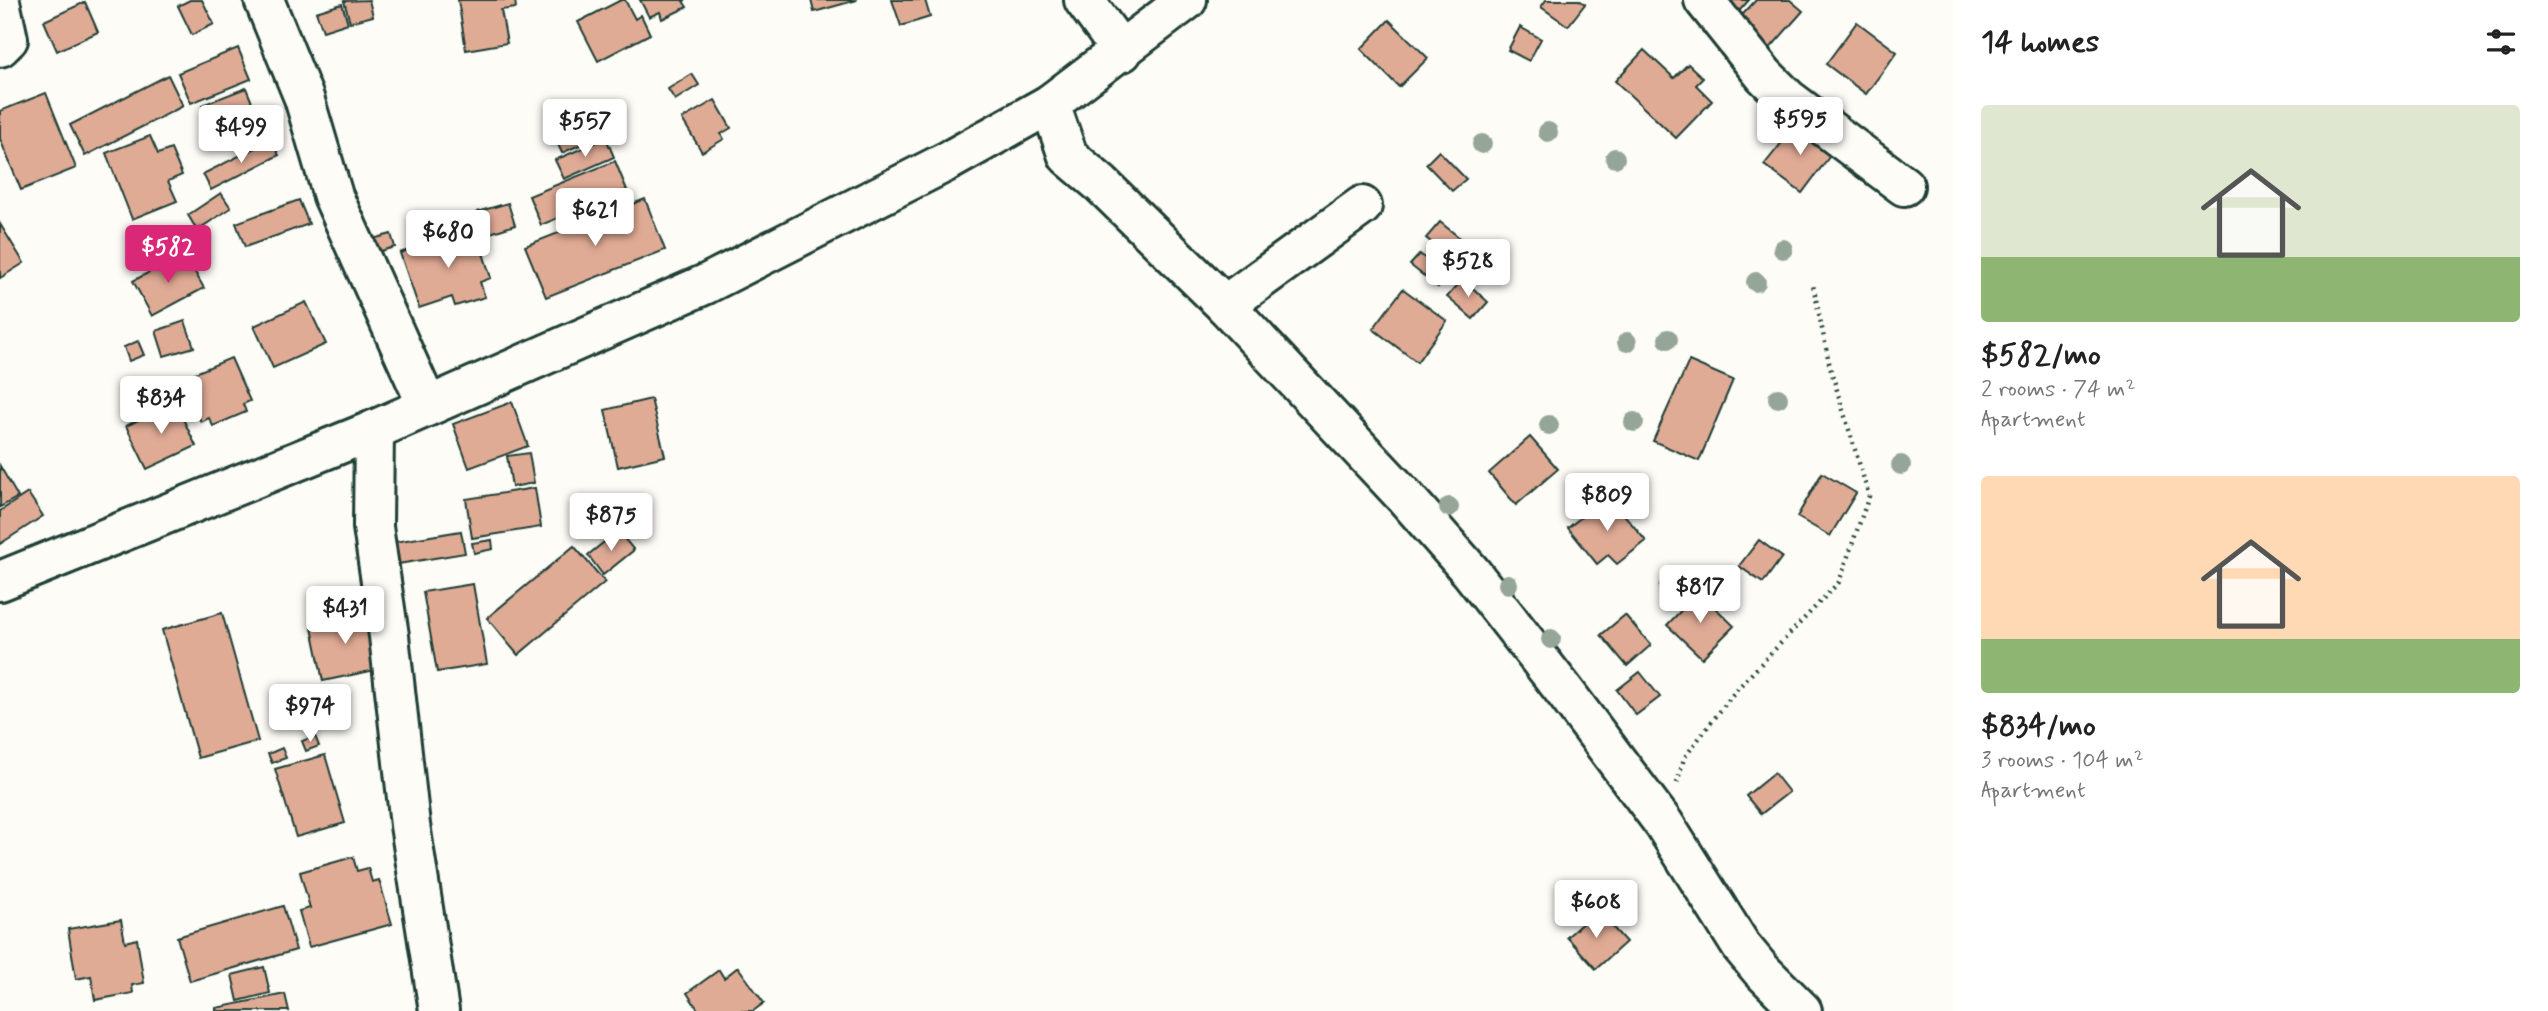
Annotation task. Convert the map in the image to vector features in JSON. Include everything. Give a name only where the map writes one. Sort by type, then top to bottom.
[{"type":"street","points":[[264,0],[303,98],[333,196],[427,405]]},
{"type":"street","points":[[1084,0],[1122,52]]},
{"type":"street","points":[[0,581],[374,430],[706,284],[962,153],[1050,104],[1122,52],[1187,0]]},
{"type":"street","points":[[1704,0],[1764,75],[1788,99],[1904,187]]},
{"type":"street","points":[[0,2],[8,39],[0,47]]},
{"type":"street","points":[[1050,104],[1068,156],[1101,184],[1225,305],[1406,498],[1471,572],[1566,692],[1664,824],[1741,946],[1761,971],[1802,1011]]},
{"type":"street","points":[[1225,305],[1362,206]]},
{"type":"street","points":[[374,430],[373,527],[389,636],[410,825],[439,1011]]},
{"type":"path","points":[[1664,824],[1684,758],[1737,689],[1839,582],[1869,496],[1830,367],[1813,285]]},
{"type":"building","points":[[190,0],[202,0],[214,24],[192,35],[178,6]]},
{"type":"building","points":[[369,0],[373,16],[350,22],[344,1]]},
{"type":"building","points":[[458,0],[515,0],[516,8],[501,10],[507,43],[466,50]]},
{"type":"building","points":[[625,0],[635,19],[641,15],[650,34],[598,61],[578,22]]},
{"type":"building","points":[[640,0],[686,0],[683,1],[687,7],[662,19],[660,12],[649,17]]},
{"type":"building","points":[[811,0],[857,0],[814,12]]},
{"type":"building","points":[[892,0],[925,0],[930,17],[901,26]]},
{"type":"building","points":[[1546,0],[1579,0],[1585,4],[1568,26],[1541,7]]},
{"type":"building","points":[[1713,0],[1749,0],[1733,18]]},
{"type":"building","points":[[1756,0],[1790,0],[1803,11],[1765,54],[1733,25]]},
{"type":"building","points":[[85,2],[98,32],[57,51],[44,21]]},
{"type":"building","points":[[342,4],[348,23],[323,31],[316,12]]},
{"type":"building","points":[[1389,20],[1428,58],[1399,87],[1361,49]]},
{"type":"building","points":[[1857,22],[1897,52],[1866,94],[1826,64]]},
{"type":"building","points":[[1520,27],[1541,39],[1529,61],[1508,50]]},
{"type":"building","points":[[238,48],[251,79],[191,103],[178,73]]},
{"type":"building","points":[[1644,50],[1674,78],[1688,64],[1703,78],[1696,85],[1712,101],[1676,138],[1615,81]]},
{"type":"building","points":[[692,74],[699,85],[675,100],[668,89]]},
{"type":"building","points":[[168,75],[183,106],[85,156],[70,125]]},
{"type":"building","points":[[246,88],[253,105],[209,121],[202,105]]},
{"type":"building","points":[[46,93],[76,168],[21,190],[0,139],[0,111]]},
{"type":"building","points":[[715,100],[731,128],[721,134],[724,139],[702,152],[682,119]]},
{"type":"building","points":[[594,111],[604,134],[562,153],[551,130]]},
{"type":"building","points":[[1799,121],[1835,149],[1802,193],[1764,165]]},
{"type":"building","points":[[150,136],[158,154],[171,149],[182,175],[168,181],[177,201],[132,219],[106,153]]},
{"type":"building","points":[[606,138],[614,157],[564,179],[555,160]]},
{"type":"building","points":[[271,140],[279,155],[211,190],[203,174]]},
{"type":"building","points":[[1439,151],[1466,179],[1452,191],[1426,164]]},
{"type":"building","points":[[615,161],[627,190],[541,225],[529,196]]},
{"type":"building","points":[[221,193],[231,208],[197,230],[188,215]]},
{"type":"building","points":[[645,199],[665,250],[546,297],[525,246]]},
{"type":"building","points":[[299,200],[309,224],[245,247],[236,223]]},
{"type":"building","points":[[508,203],[515,225],[484,235],[477,212]]},
{"type":"building","points":[[1440,222],[1481,255],[1468,271],[1426,238]]},
{"type":"building","points":[[0,224],[24,263],[0,278]]},
{"type":"building","points":[[475,228],[491,278],[480,282],[485,297],[455,306],[452,297],[419,308],[400,253]]},
{"type":"building","points":[[391,234],[395,247],[366,255],[362,242]]},
{"type":"building","points":[[184,253],[204,288],[152,316],[133,281]]},
{"type":"building","points":[[1420,254],[1446,276],[1438,287],[1410,265]]},
{"type":"building","points":[[1463,279],[1488,302],[1473,319],[1447,297]]},
{"type":"building","points":[[1403,289],[1447,321],[1417,362],[1373,329]]},
{"type":"building","points":[[306,302],[326,344],[273,368],[254,326]]},
{"type":"building","points":[[185,321],[194,347],[164,356],[156,331]]},
{"type":"building","points":[[138,341],[144,355],[129,361],[124,347]]},
{"type":"building","points":[[231,358],[250,401],[243,404],[246,412],[213,426],[209,418],[201,422],[181,379]]},
{"type":"building","points":[[1689,361],[1733,380],[1699,461],[1653,441]]},
{"type":"building","points":[[651,399],[665,456],[618,467],[605,410]]},
{"type":"building","points":[[175,402],[196,446],[147,469],[126,426]]},
{"type":"building","points":[[512,402],[528,446],[469,468],[453,424]]},
{"type":"building","points":[[1530,437],[1558,469],[1516,505],[1489,473]]},
{"type":"building","points":[[529,453],[534,483],[512,487],[507,456]]},
{"type":"building","points":[[0,466],[18,497],[0,507]]},
{"type":"building","points":[[1822,473],[1856,493],[1830,536],[1797,517]]},
{"type":"building","points":[[535,488],[541,527],[472,538],[466,499]]},
{"type":"building","points":[[28,493],[43,516],[0,544],[0,511]]},
{"type":"building","points":[[1608,495],[1646,541],[1617,564],[1608,555],[1597,564],[1568,528]]},
{"type":"building","points":[[461,531],[465,553],[386,566],[382,544]]},
{"type":"building","points":[[618,531],[634,550],[603,575],[588,555]]},
{"type":"building","points":[[492,540],[493,549],[474,553],[472,543]]},
{"type":"building","points":[[1759,540],[1782,557],[1763,583],[1739,566]]},
{"type":"building","points":[[574,546],[605,582],[518,655],[487,618]]},
{"type":"building","points":[[473,584],[487,664],[437,672],[423,592]]},
{"type":"building","points":[[1699,592],[1734,626],[1702,658],[1667,625]]},
{"type":"building","points":[[368,612],[380,669],[323,681],[311,623]]},
{"type":"building","points":[[222,613],[258,741],[198,758],[162,630]]},
{"type":"building","points":[[1625,615],[1651,645],[1627,666],[1601,635]]},
{"type":"building","points":[[1640,672],[1660,697],[1636,715],[1617,690]]},
{"type":"building","points":[[315,736],[319,746],[306,751],[302,741]]},
{"type":"building","points":[[282,748],[286,758],[272,763],[268,754]]},
{"type":"building","points":[[325,755],[345,823],[296,837],[275,769]]},
{"type":"building","points":[[1774,773],[1789,792],[1761,814],[1746,796]]},
{"type":"building","points":[[353,857],[357,871],[368,868],[372,882],[379,880],[392,924],[309,947],[299,911],[310,908],[300,872]]},
{"type":"building","points":[[283,906],[296,950],[190,981],[177,937]]},
{"type":"building","points":[[1597,910],[1626,942],[1596,969],[1567,937]]},
{"type":"building","points":[[121,920],[125,942],[137,939],[144,983],[132,985],[133,993],[95,1000],[91,976],[76,979],[68,929]]},
{"type":"building","points":[[264,967],[270,993],[238,1001],[232,975]]},
{"type":"building","points":[[738,967],[764,1003],[753,1011],[699,1011],[687,993],[719,970],[724,978]]},
{"type":"building","points":[[285,994],[289,1011],[216,1011],[216,1008]]}]
